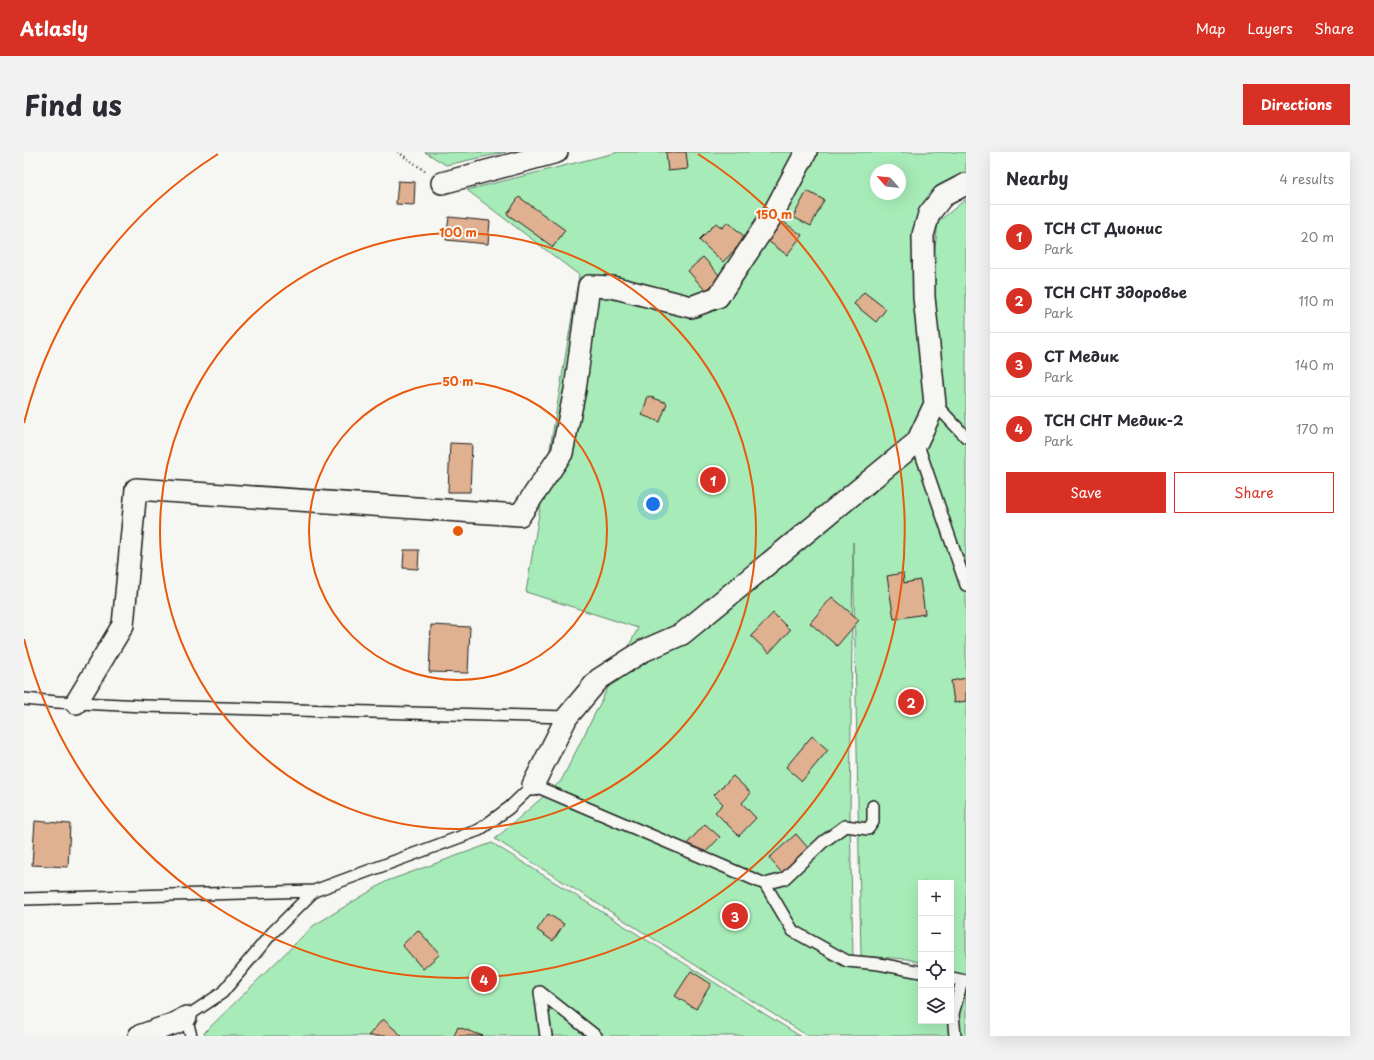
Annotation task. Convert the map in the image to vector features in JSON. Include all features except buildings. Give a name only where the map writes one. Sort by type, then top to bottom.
[{"type":"street","points":[[442,183],[557,152]]},
{"type":"street","points":[[76,703],[123,625],[136,489],[520,515],[562,453],[575,390],[590,286],[612,287],[691,307],[718,297],[773,214],[806,152]]},
{"type":"street","points":[[533,785],[568,717],[599,679],[643,651],[682,634],[917,442],[935,404],[924,297],[923,235],[929,214],[943,196],[966,184]]},
{"type":"street","points":[[139,1036],[176,1023],[189,1026]]},
{"type":"lane","points":[[935,404],[966,437]]},
{"type":"lane","points":[[917,442],[966,585]]},
{"type":"lane","points":[[24,698],[76,703],[144,706],[568,717]]},
{"type":"lane","points":[[24,899],[314,891],[479,830],[508,808],[533,785],[765,884],[792,931],[847,962],[879,964],[918,971]]},
{"type":"lane","points":[[765,884],[784,879],[824,842],[846,826],[868,829],[873,822],[873,806]]},
{"type":"lane","points":[[189,1026],[222,993],[272,932],[314,891]]},
{"type":"lane","points":[[954,979],[964,981],[953,1014],[955,1036]]},
{"type":"lane","points":[[546,1036],[540,992],[596,1036]]},
{"type":"path","points":[[398,152],[442,183]]},
{"type":"green space","points":[[425,152],[506,152],[446,165]]},
{"type":"green space","points":[[619,152],[966,152],[966,177],[915,222],[925,405],[909,439],[871,496],[933,433],[932,274],[938,222],[966,199],[966,975],[954,972],[954,880],[918,880],[918,962],[908,959],[861,956],[853,542],[850,816],[853,957],[918,972],[918,1024],[954,1024],[954,981],[966,984],[966,1036],[808,1036],[495,839],[561,781],[638,628],[526,592],[579,275],[467,190]]},
{"type":"green space","points":[[492,843],[800,1036],[205,1036],[204,1033],[313,926],[387,881]]},
{"type":"place","name":"ТСН СТ Дионис","points":[[713,480]]},
{"type":"place","name":"ТСН СНТ Здоровье","points":[[911,702]]},
{"type":"place","name":"СТ Медик","points":[[735,916]]},
{"type":"place","name":"ТСН СНТ Медик-2","points":[[484,979]]}]
